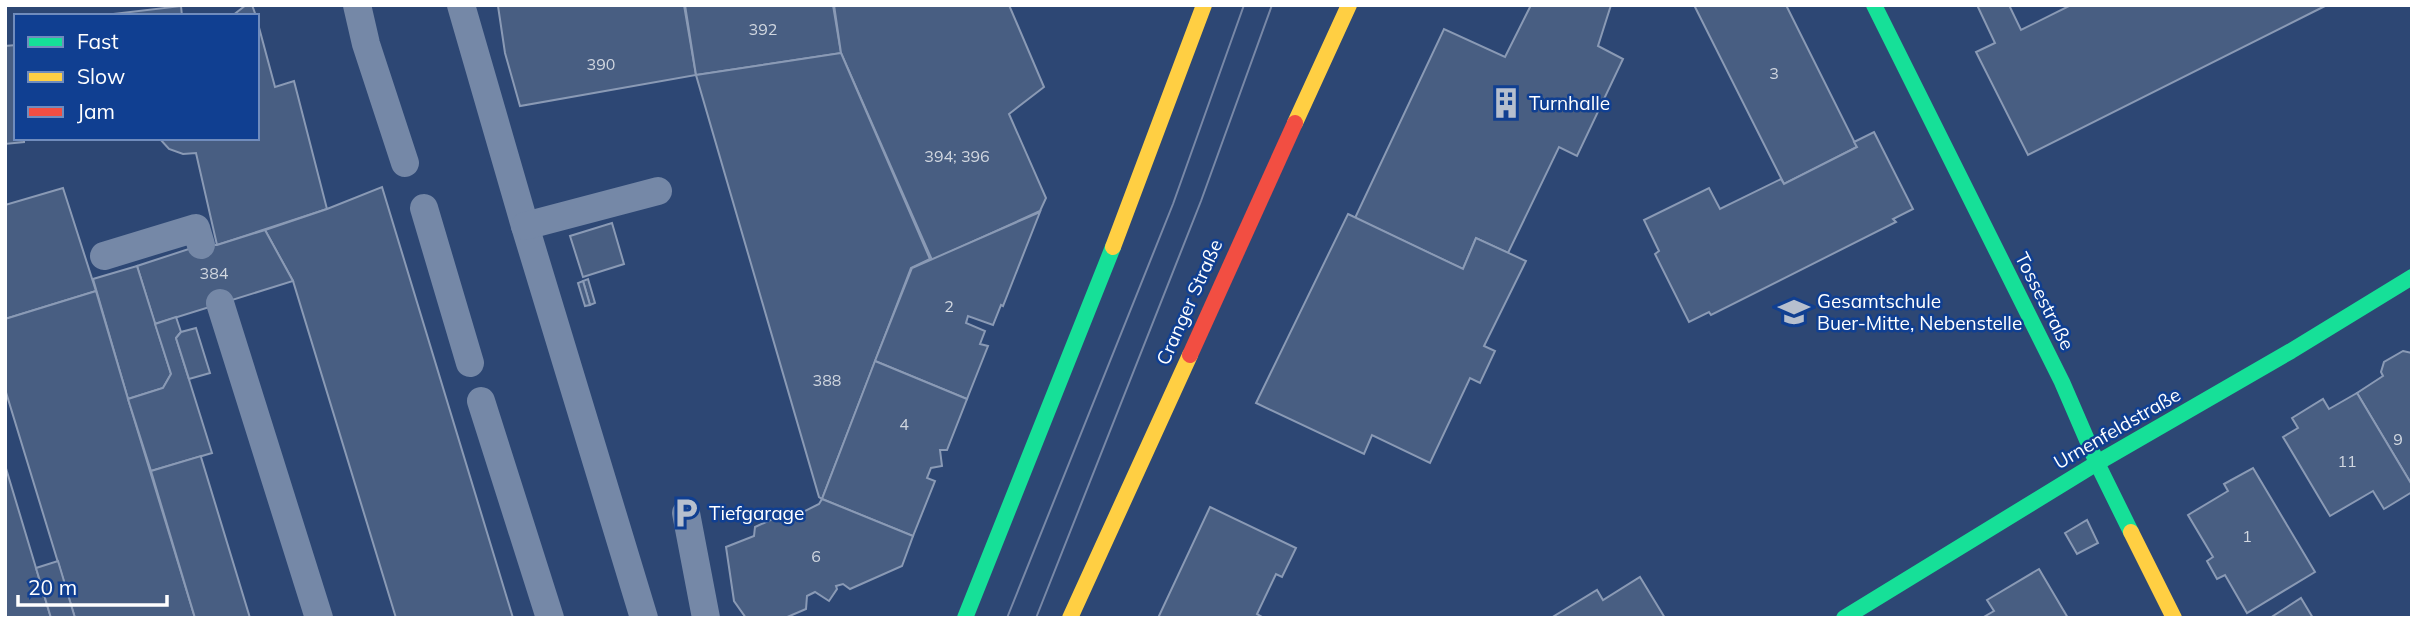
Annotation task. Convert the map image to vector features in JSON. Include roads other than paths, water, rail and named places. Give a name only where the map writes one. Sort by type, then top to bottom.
[{"type":"street","points":[[965,618],[1106,266],[1204,5]]},
{"type":"street","name":"Cranger Straße","points":[[1070,618],[1349,5]]},
{"type":"street","name":"Tossestraße","points":[[1874,5],[2062,382],[2097,463],[2174,618]]},
{"type":"street","name":"Urnenfeldstraße","points":[[1844,618],[2097,463],[2291,351],[2412,277]]},
{"type":"lane","points":[[357,5],[366,44],[405,163]]},
{"type":"lane","points":[[461,5],[644,618]]},
{"type":"lane","points":[[525,226],[658,191]]},
{"type":"lane","points":[[424,208],[470,363]]},
{"type":"lane","points":[[104,256],[196,228],[201,244]]},
{"type":"lane","points":[[220,303],[319,618]]},
{"type":"lane","points":[[481,401],[550,618]]},
{"type":"lane","points":[[686,513],[706,618]]},
{"type":"tram line","points":[[1007,618],[1173,204],[1244,5]]},
{"type":"tram line","points":[[1036,618],[1201,201],[1272,5]]},
{"type":"place","name":"Turnhalle","points":[[1506,103]]},
{"type":"place","name":"Gesamtschule Buer-Mitte, Nebenstelle","points":[[1794,312]]},
{"type":"place","name":"Tiefgarage","points":[[686,513]]}]
